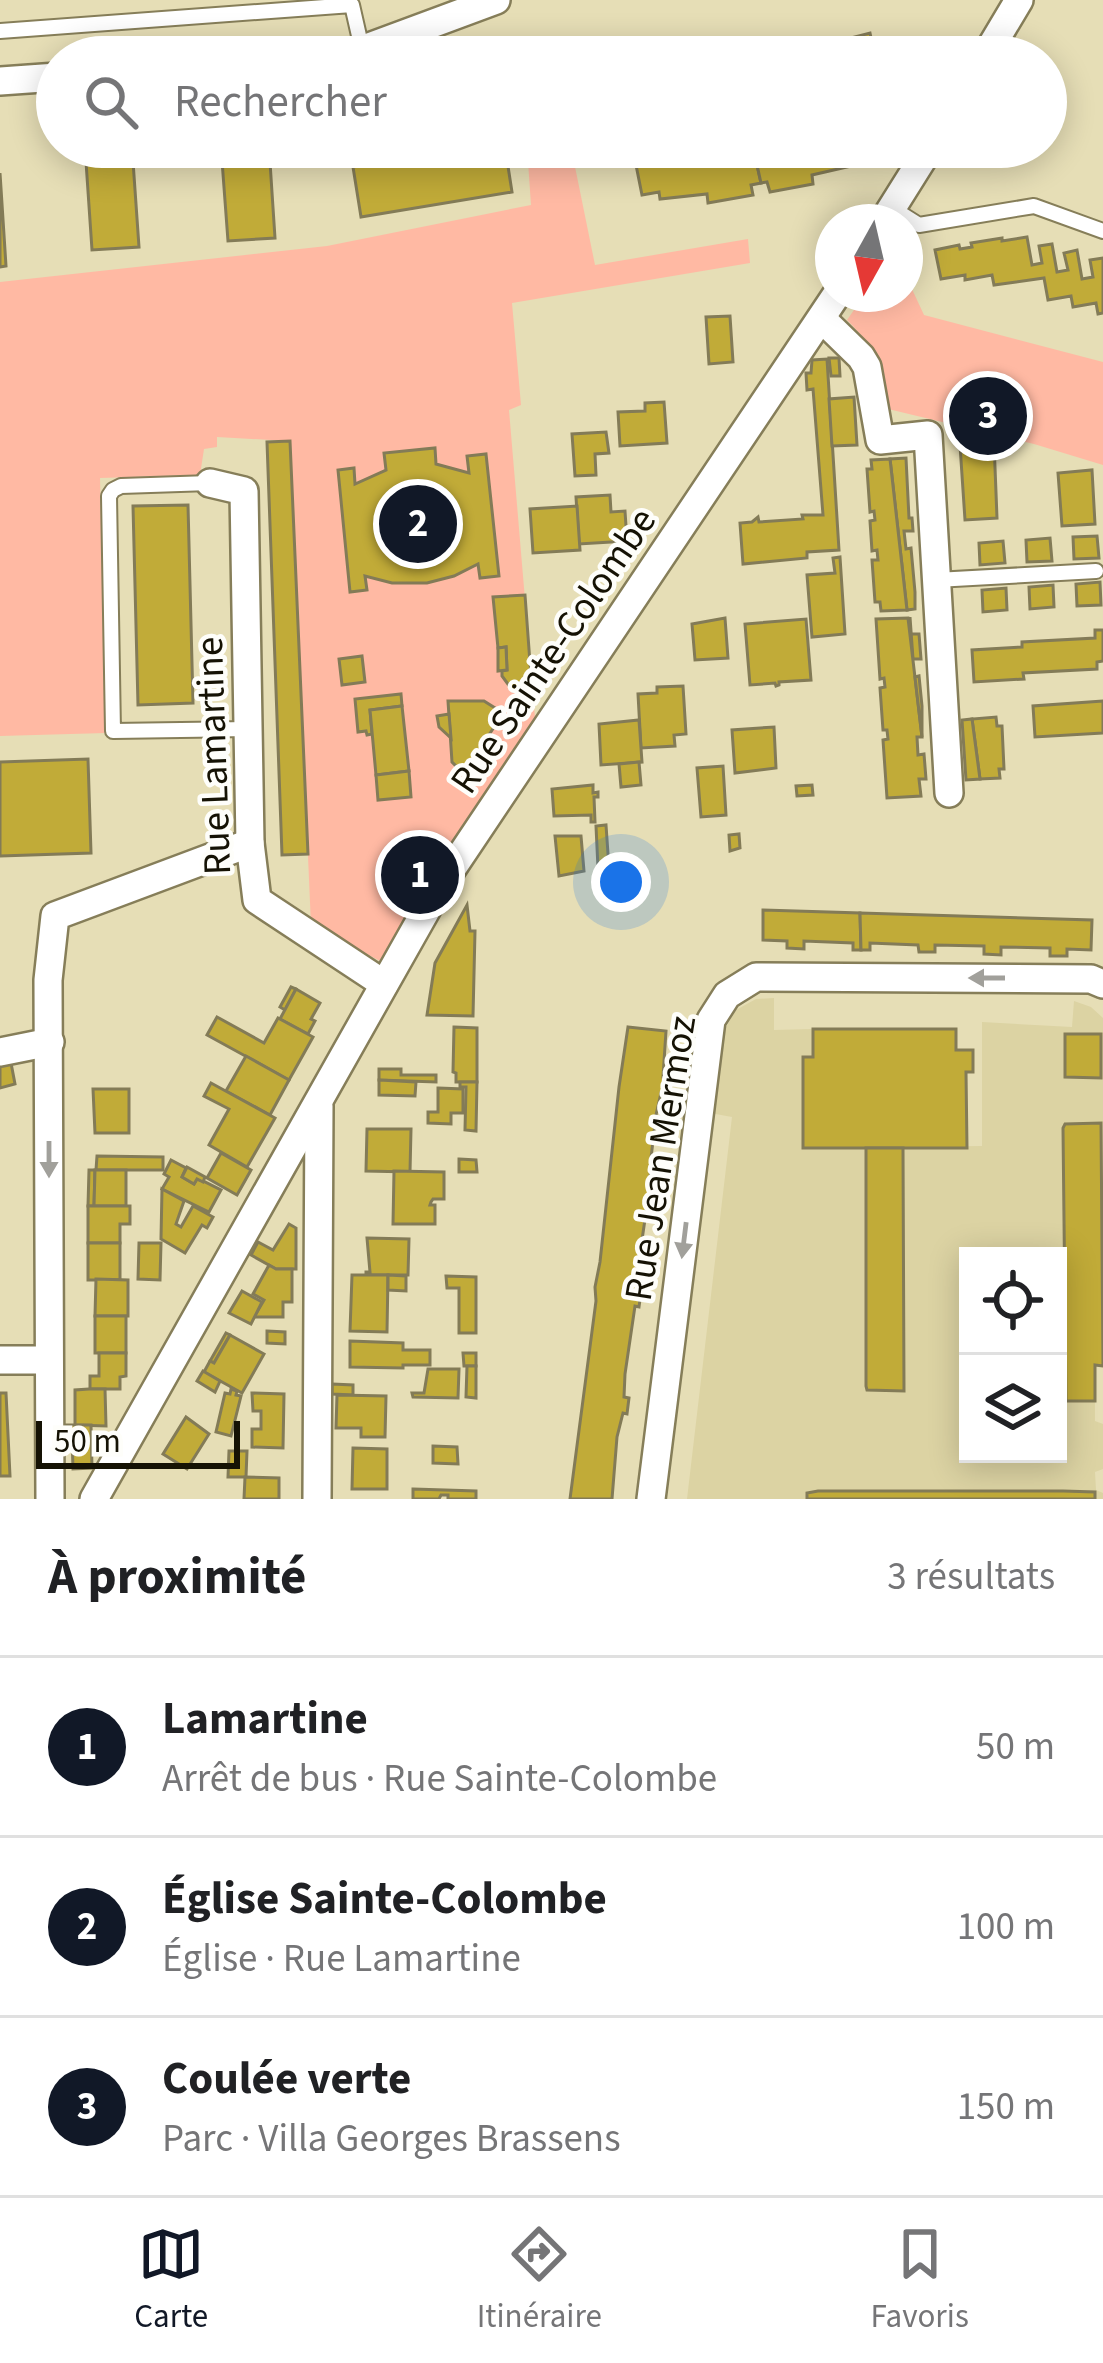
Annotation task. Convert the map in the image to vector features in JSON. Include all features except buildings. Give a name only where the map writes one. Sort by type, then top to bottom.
[{"type":"street","points":[[398,36],[496,0]]},
{"type":"street","points":[[998,36],[1019,0]]},
{"type":"street","points":[[0,81],[36,78]]},
{"type":"street","points":[[895,204],[916,168]]},
{"type":"street","name":"Rue Sainte-Colombe","points":[[95,1498],[437,891],[826,312]]},
{"type":"street","points":[[822,319],[867,367],[880,440],[928,435],[950,793]]},
{"type":"street","name":"Rue Lamartine","points":[[211,483],[244,491],[250,843],[257,900],[385,985]]},
{"type":"street","points":[[50,1499],[48,980],[55,916],[250,843]]},
{"type":"street","name":"Rue Jean Mermoz","points":[[651,1499],[711,1020],[728,995],[756,977],[1090,979],[1103,984]]},
{"type":"street","points":[[0,1052],[50,1042]]},
{"type":"street","points":[[317,1499],[319,1102]]},
{"type":"street","points":[[0,1360],[48,1360]]},
{"type":"lane","points":[[0,31],[352,5],[359,36]]},
{"type":"lane","points":[[923,224],[1034,206],[1103,231]]},
{"type":"lane","points":[[211,483],[121,486],[109,496],[113,731],[249,729]]},
{"type":"lane","points":[[936,580],[1096,571]]},
{"type":"shaded area","points":[[528,168],[575,168],[595,265],[748,239],[750,263],[512,303],[521,405],[509,410],[535,718],[384,963],[311,925],[290,441],[217,437],[217,447],[204,449],[200,475],[100,478],[106,733],[0,736],[0,282],[327,246],[531,205]]},
{"type":"shaded area","points":[[853,312],[923,312],[1103,362],[1103,465],[884,408],[876,359],[847,320]]},
{"type":"shaded area","points":[[774,998],[774,1030],[813,1029],[813,1057],[803,1058],[803,1148],[982,1146],[982,1022],[1072,1027],[1074,1001],[1103,1018],[1103,1366],[1095,1366],[1095,1421],[1103,1424],[1103,1469],[1095,1472],[1096,1490],[1103,1493],[1103,1499],[687,1499],[732,1117],[710,1113],[722,1034],[736,1010],[756,999]]},
{"type":"place","name":"Coulée verte","points":[[988,416]]},
{"type":"place","name":"Église Sainte-Colombe","points":[[418,524]]},
{"type":"place","name":"Lamartine","points":[[420,875]]}]
